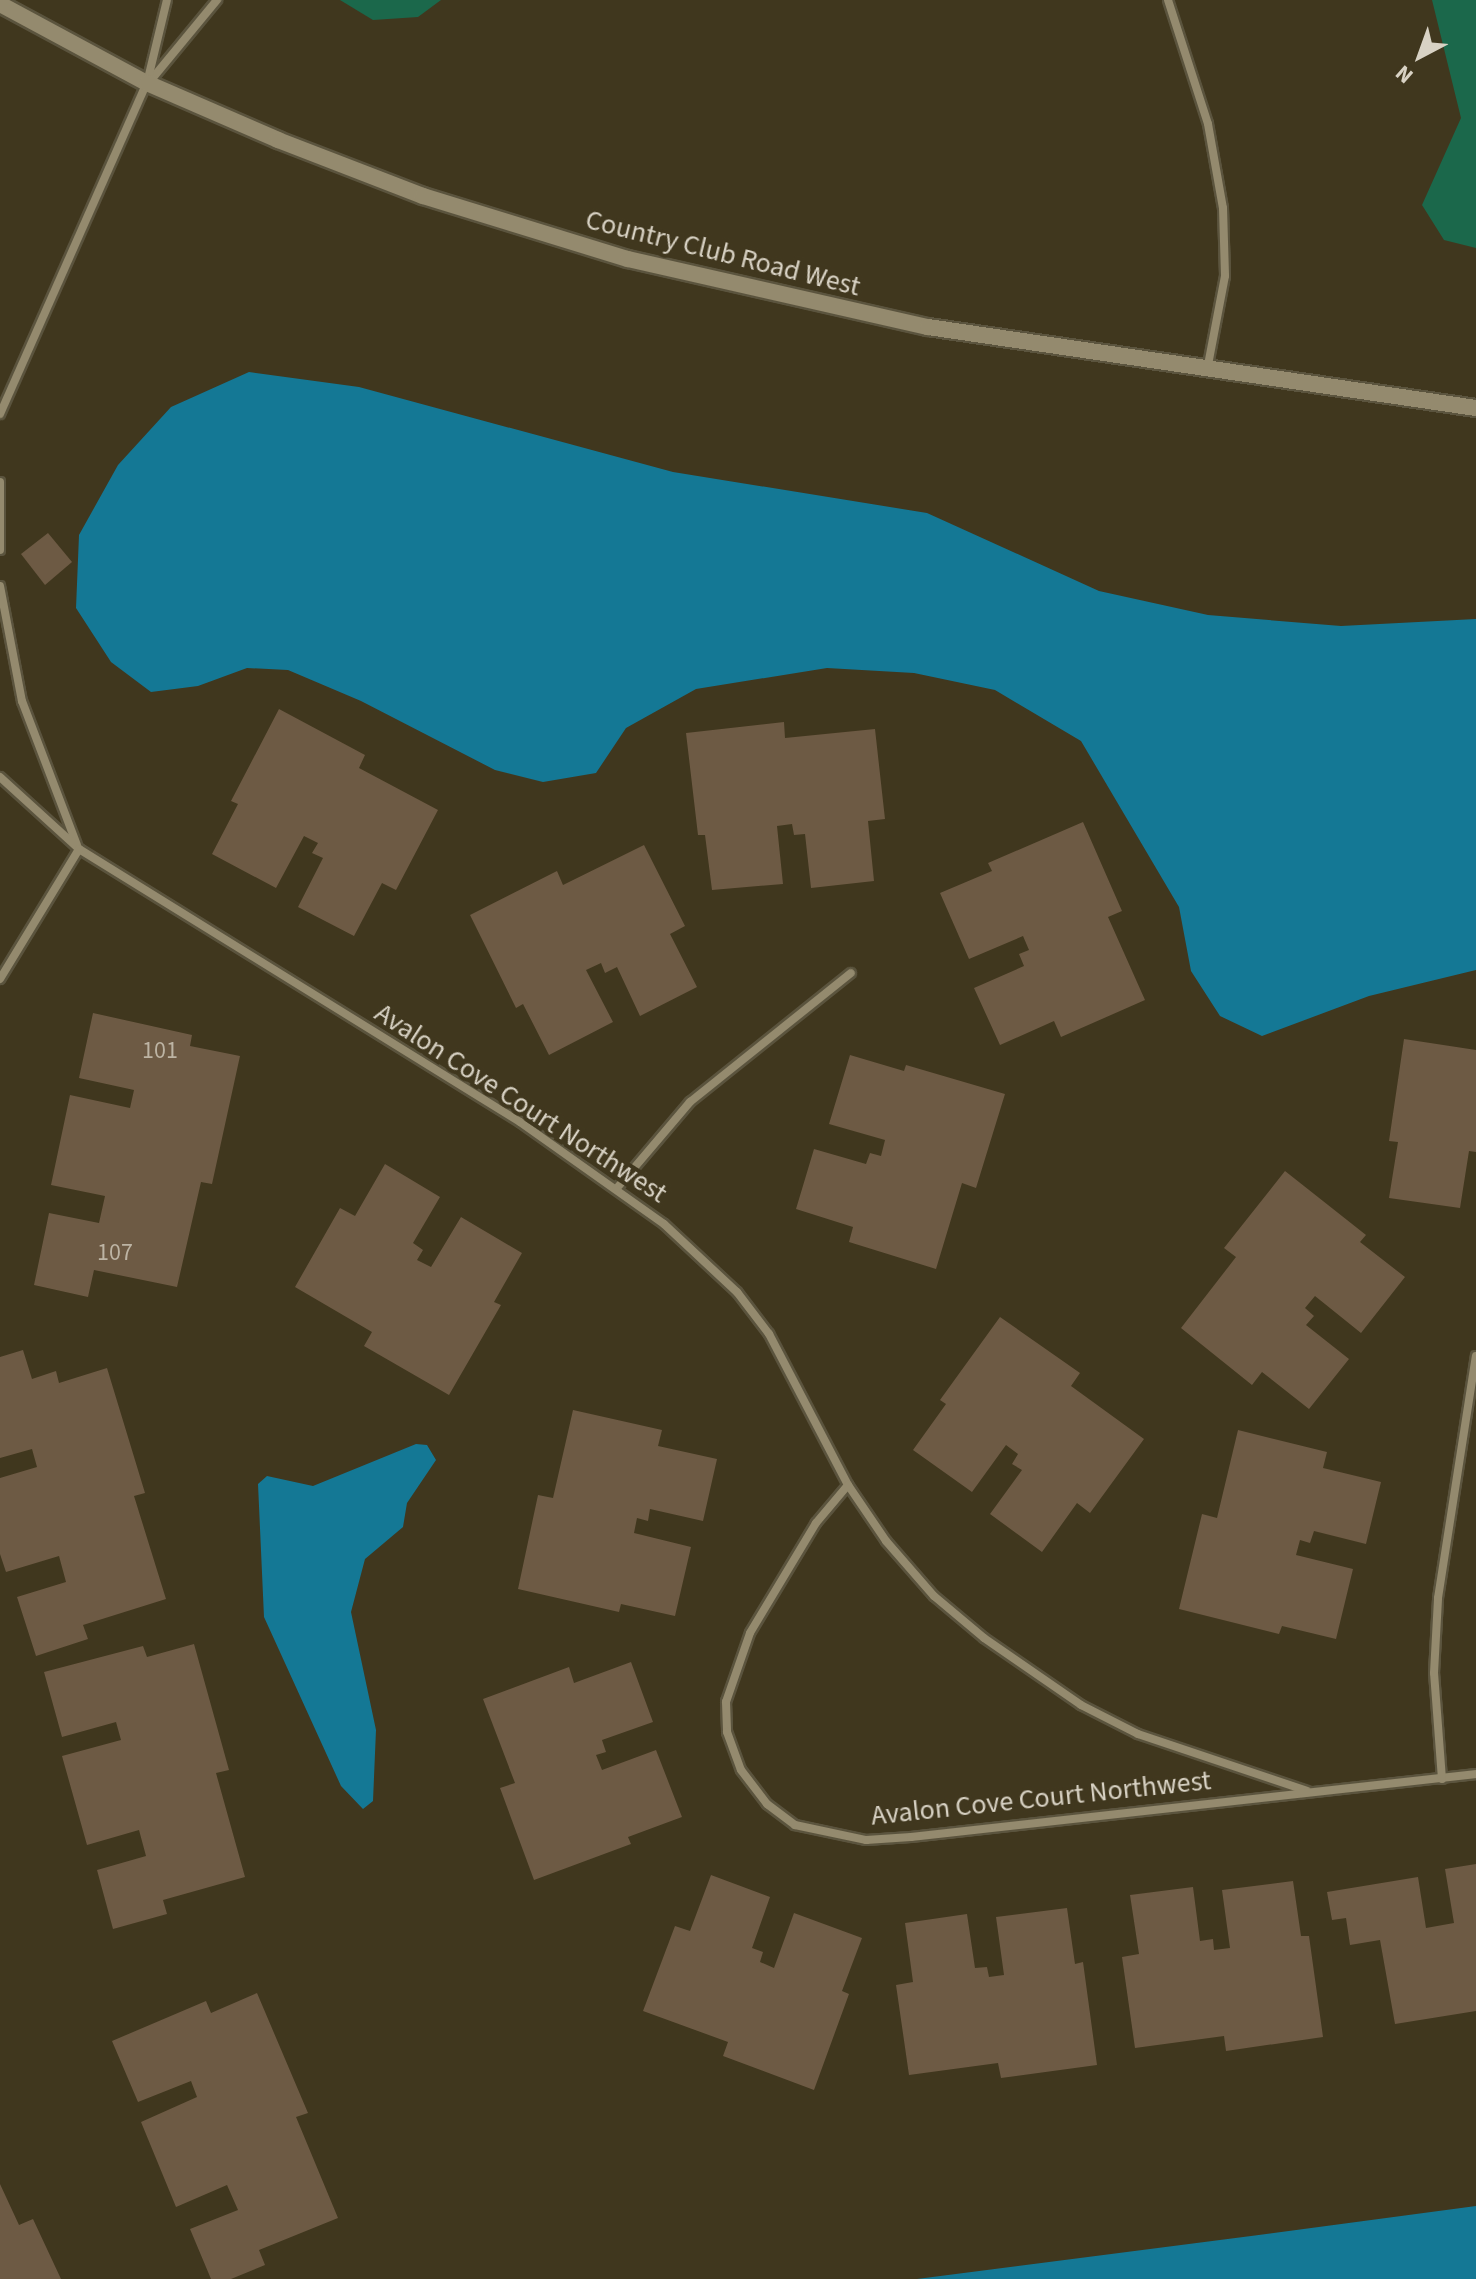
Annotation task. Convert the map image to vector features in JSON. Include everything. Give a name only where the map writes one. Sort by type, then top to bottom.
[{"type":"main road","name":"Country Club Road West","points":[[0,4],[147,83],[423,196],[628,259],[838,311],[1207,371],[1476,408]]},
{"type":"street","points":[[0,414],[147,83],[167,0]]},
{"type":"street","points":[[147,83],[217,0]]},
{"type":"street","points":[[1168,0],[1208,124],[1223,208],[1225,276],[1207,371]]},
{"type":"street","points":[[0,482],[0,550]]},
{"type":"street","points":[[0,586],[22,701],[79,849],[0,979]]},
{"type":"street","name":"Avalon Cove Court Northwest","points":[[0,777],[79,849],[617,1188],[704,1259],[761,1323],[848,1485],[886,1541],[934,1596],[1036,1676],[1138,1734],[1307,1791]]},
{"type":"street","points":[[617,1188],[690,1102],[851,973]]},
{"type":"street","points":[[1442,1779],[1434,1673],[1438,1598],[1446,1522],[1476,1356]]},
{"type":"street","name":"Avalon Cove Court Northwest","points":[[848,1485],[816,1523],[750,1633],[726,1702],[727,1732],[741,1770],[767,1804],[795,1825],[854,1838],[911,1837],[1476,1774]]},
{"type":"green space","points":[[340,0],[441,0],[418,17],[373,20]]},
{"type":"green space","points":[[1432,0],[1476,0],[1476,248],[1444,240],[1422,205],[1461,118]]},
{"type":"water","points":[[249,372],[359,387],[673,472],[927,513],[1099,591],[1208,615],[1341,626],[1476,619],[1476,970],[1369,996],[1262,1036],[1220,1016],[1191,971],[1179,907],[1081,741],[995,690],[914,673],[827,668],[696,689],[626,728],[596,773],[543,782],[495,770],[361,701],[288,670],[247,668],[198,686],[151,692],[111,662],[76,608],[79,535],[118,465],[171,407]]},
{"type":"water","points":[[416,1444],[427,1445],[436,1460],[407,1503],[403,1527],[365,1559],[351,1612],[376,1730],[373,1801],[363,1809],[341,1786],[264,1617],[258,1484],[267,1476],[313,1486]]},
{"type":"water","points":[[1476,2206],[1476,2279],[917,2279],[1251,2236]]},
{"type":"building","points":[[48,533],[72,562],[45,585],[21,554]]},
{"type":"building","points":[[279,709],[365,755],[359,768],[438,810],[396,890],[382,883],[354,936],[298,907],[323,858],[312,853],[318,843],[304,836],[276,888],[212,854],[238,804],[231,801]]},
{"type":"building","points":[[784,722],[785,738],[875,729],[885,819],[868,821],[874,881],[811,888],[805,834],[794,835],[792,824],[777,826],[783,884],[712,890],[705,835],[698,835],[686,733]]},
{"type":"building","points":[[1083,822],[1122,911],[1108,917],[1145,1000],[1061,1037],[1054,1021],[1000,1045],[974,988],[1024,966],[1019,954],[1029,950],[1023,936],[969,959],[940,893],[992,871],[988,863]]},
{"type":"building","points":[[644,845],[685,926],[670,934],[697,987],[640,1016],[617,967],[605,973],[601,963],[586,970],[613,1022],[549,1055],[523,1004],[516,1008],[470,915],[557,871],[563,885]]},
{"type":"building","points":[[93,1013],[192,1035],[190,1046],[240,1056],[212,1184],[201,1182],[177,1287],[94,1270],[88,1297],[34,1285],[49,1213],[99,1223],[105,1196],[51,1185],[70,1095],[130,1108],[134,1090],[79,1078]]},
{"type":"building","points":[[1404,1039],[1476,1050],[1476,1152],[1469,1151],[1460,1208],[1389,1198],[1398,1142],[1389,1141]]},
{"type":"building","points":[[850,1055],[904,1071],[906,1065],[1005,1094],[976,1188],[962,1183],[936,1269],[849,1242],[853,1227],[796,1209],[814,1149],[866,1164],[870,1153],[881,1156],[885,1140],[829,1124]]},
{"type":"building","points":[[385,1164],[440,1197],[413,1243],[423,1250],[417,1260],[431,1267],[461,1217],[522,1253],[494,1302],[501,1305],[449,1395],[364,1346],[372,1332],[295,1287],[340,1208],[355,1216]]},
{"type":"building","points":[[1285,1171],[1366,1235],[1360,1242],[1405,1277],[1361,1333],[1315,1296],[1305,1308],[1314,1316],[1306,1325],[1349,1359],[1309,1409],[1262,1372],[1252,1385],[1181,1328],[1236,1257],[1224,1248]]},
{"type":"building","points":[[1000,1317],[1080,1373],[1071,1386],[1144,1439],[1090,1513],[1077,1503],[1042,1552],[990,1514],[1022,1470],[1012,1464],[1018,1454],[1006,1445],[972,1492],[913,1450],[946,1404],[940,1400]]},
{"type":"building","points":[[23,1350],[32,1379],[56,1371],[59,1383],[107,1368],[145,1493],[134,1496],[166,1599],[83,1625],[88,1639],[36,1656],[17,1597],[66,1582],[59,1556],[6,1572],[0,1554],[0,1478],[37,1467],[32,1449],[0,1458],[0,1357]]},
{"type":"building","points":[[573,1410],[662,1430],[658,1446],[717,1459],[703,1521],[650,1509],[648,1521],[637,1518],[634,1533],[691,1547],[675,1616],[621,1604],[619,1612],[518,1589],[538,1495],[553,1498]]},
{"type":"building","points":[[1238,1430],[1327,1452],[1323,1468],[1381,1482],[1366,1544],[1314,1531],[1310,1543],[1300,1540],[1296,1555],[1353,1569],[1336,1639],[1282,1626],[1279,1634],[1179,1609],[1202,1514],[1217,1518]]},
{"type":"building","points":[[194,1644],[229,1770],[216,1773],[245,1877],[163,1900],[167,1914],[113,1929],[97,1870],[146,1856],[139,1830],[87,1845],[62,1756],[121,1740],[116,1722],[62,1737],[44,1672],[143,1646],[147,1657]]},
{"type":"building","points":[[631,1662],[653,1722],[602,1740],[606,1752],[596,1755],[602,1770],[656,1750],[682,1817],[628,1837],[631,1844],[534,1880],[500,1788],[515,1783],[483,1699],[569,1667],[574,1683]]},
{"type":"building","points":[[1476,1864],[1476,2011],[1395,2024],[1380,1940],[1350,1945],[1346,1918],[1332,1920],[1327,1892],[1418,1877],[1426,1928],[1454,1923],[1445,1869]]},
{"type":"building","points":[[711,1875],[770,1897],[752,1948],[763,1952],[760,1962],[774,1968],[794,1913],[862,1938],[842,1991],[849,1994],[814,2090],[723,2056],[728,2042],[643,2011],[675,1926],[690,1931]]},
{"type":"building","points":[[1293,1881],[1301,1936],[1309,1936],[1323,2037],[1226,2051],[1224,2036],[1135,2048],[1122,1957],[1139,1954],[1130,1895],[1193,1887],[1200,1941],[1213,1939],[1214,1950],[1230,1948],[1222,1890]]},
{"type":"building","points":[[1067,1908],[1075,1964],[1083,1962],[1097,2065],[1001,2078],[998,2063],[909,2075],[896,1985],[913,1982],[905,1923],[967,1914],[975,1968],[987,1967],[989,1977],[1004,1975],[996,1917]]},
{"type":"building","points":[[257,1993],[308,2113],[296,2117],[338,2218],[259,2250],[265,2265],[231,2279],[211,2279],[190,2229],[238,2210],[227,2185],[176,2207],[141,2122],[197,2097],[191,2081],[138,2102],[112,2041],[206,2001],[211,2013]]},
{"type":"building","points":[[0,2184],[19,2225],[33,2219],[61,2279],[0,2279]]}]
